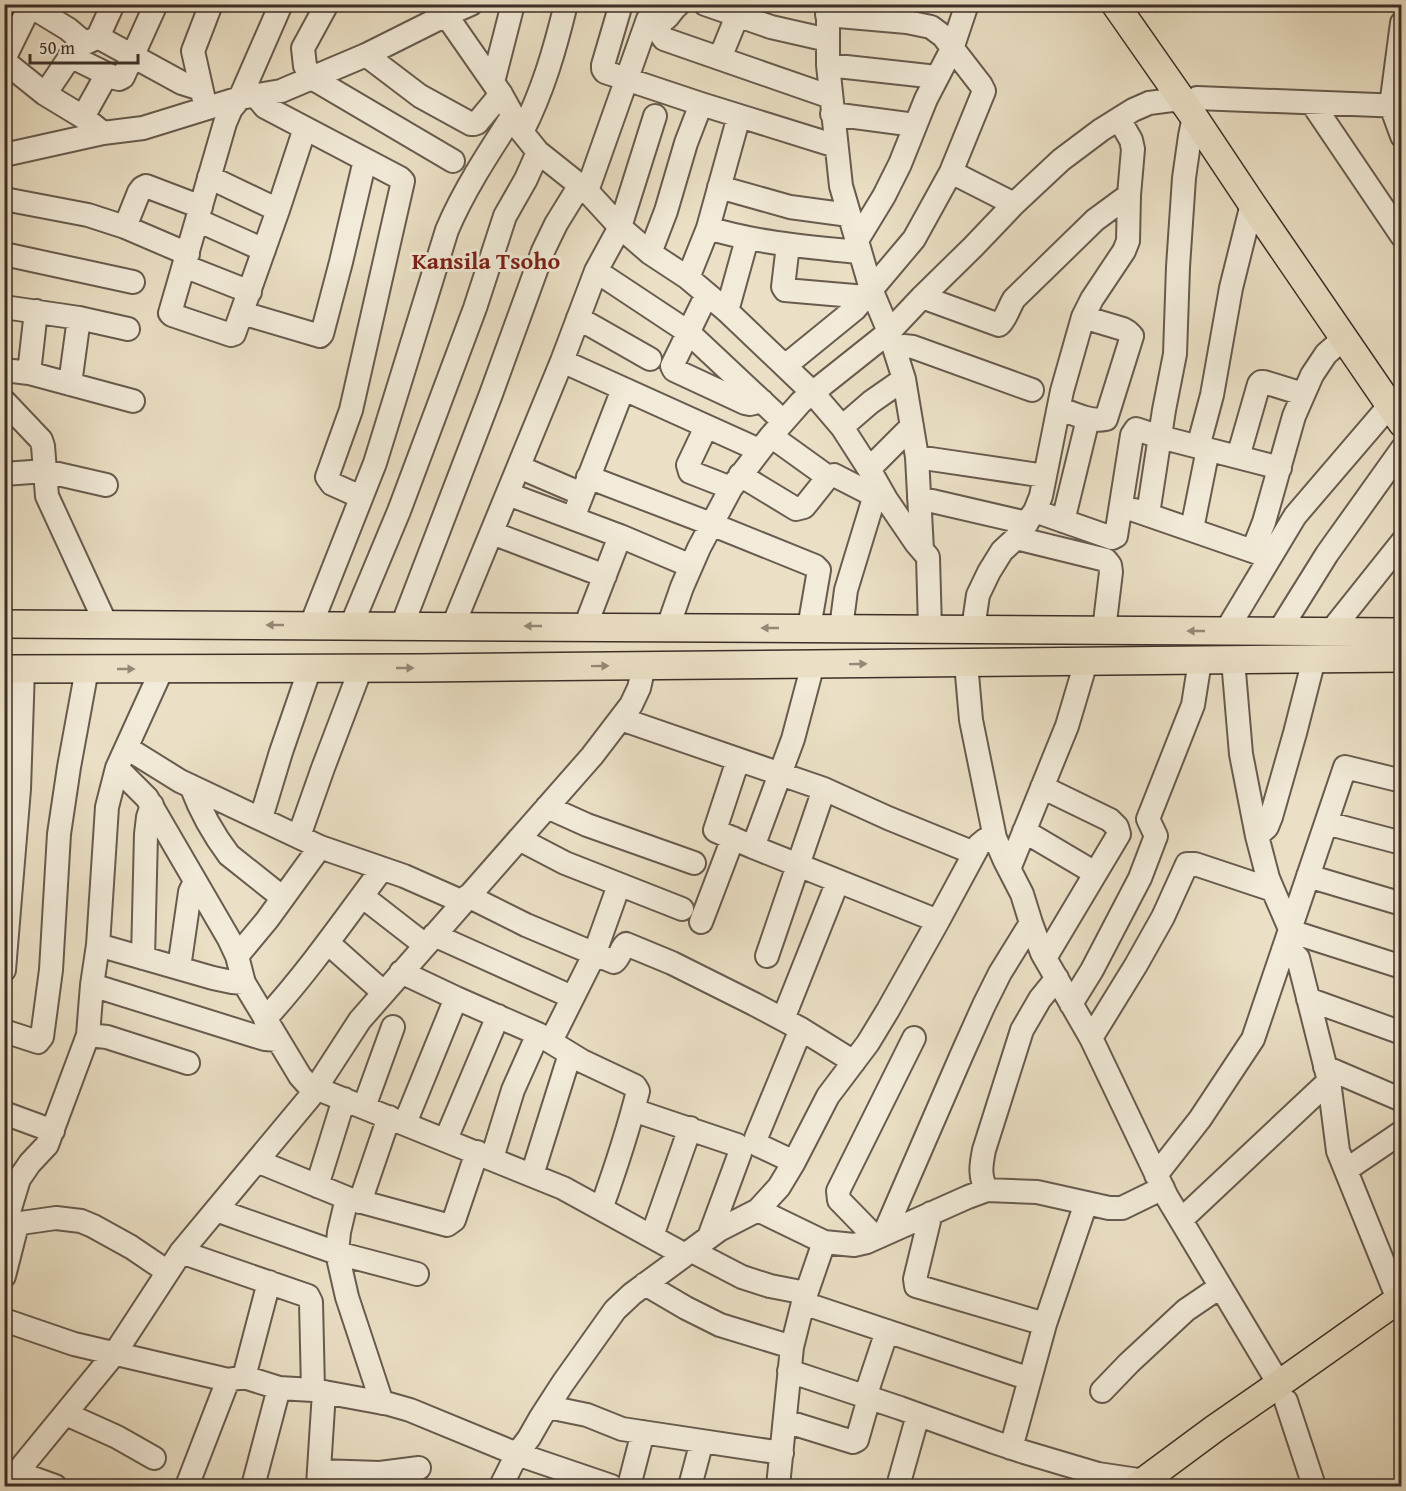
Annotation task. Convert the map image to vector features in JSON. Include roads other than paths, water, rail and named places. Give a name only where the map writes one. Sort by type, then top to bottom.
[{"type":"main road","points":[[1115,4],[1192,106],[1256,182],[1398,409]]},
{"type":"main road","points":[[1134,4],[1192,106],[1252,204],[1343,339],[1398,409]]},
{"type":"main road","points":[[4,624],[1401,632]]},
{"type":"main road","points":[[14,669],[644,666],[1401,658]]},
{"type":"main road","points":[[1150,1485],[1202,1459],[1283,1392],[1400,1305]]},
{"type":"street","points":[[103,133],[83,117],[45,94],[4,60],[28,5],[68,29],[107,74],[119,79],[123,77],[156,4]]},
{"type":"street","points":[[203,99],[193,51],[211,4]]},
{"type":"street","points":[[280,4],[248,96],[231,109],[228,116],[170,313],[172,315],[231,335],[234,334],[305,128]]},
{"type":"street","points":[[327,4],[303,48],[305,66],[312,78],[453,161]]},
{"type":"street","points":[[4,155],[103,133],[143,128],[203,99],[281,91],[366,55],[440,10],[471,4]]},
{"type":"street","points":[[366,55],[420,96],[474,124],[477,123],[497,88],[513,4]]},
{"type":"street","points":[[311,625],[375,463],[450,224],[482,163],[533,110],[553,53],[566,4]]},
{"type":"street","points":[[621,4],[603,69],[605,72],[836,146]]},
{"type":"street","points":[[705,4],[771,27],[828,40]]},
{"type":"street","points":[[858,247],[884,196],[926,99],[952,49],[967,4]]},
{"type":"street","points":[[45,94],[83,44],[107,7]]},
{"type":"street","points":[[440,10],[497,88],[538,152],[583,188],[620,227],[650,253],[688,278],[727,311],[812,392],[842,427],[874,483],[928,557],[930,629]]},
{"type":"street","points":[[402,626],[543,251],[556,224],[583,188],[648,19],[671,10]]},
{"type":"street","points":[[671,10],[660,33],[664,39],[720,58],[831,106],[915,125]]},
{"type":"street","points":[[785,366],[855,309],[868,293],[914,239],[951,172],[984,92],[943,36],[931,27],[828,10],[831,106],[841,186],[868,293],[892,340],[903,379],[917,458],[922,550]]},
{"type":"street","points":[[720,58],[737,16]]},
{"type":"street","points":[[1401,22],[1396,106],[1401,136]]},
{"type":"street","points":[[83,44],[133,56],[182,83],[203,99]]},
{"type":"street","points":[[828,65],[937,77]]},
{"type":"street","points":[[83,117],[107,74]]},
{"type":"street","points":[[248,96],[403,181],[351,410],[327,477],[332,484],[361,496]]},
{"type":"street","points":[[397,128],[420,96]]},
{"type":"street","points":[[668,627],[691,566],[711,524],[735,481],[771,436],[812,392],[892,340],[922,297],[1014,204],[1061,160],[1101,130],[1149,103],[1172,100],[1192,106],[1312,102],[1396,106]]},
{"type":"street","points":[[1312,102],[1401,236]]},
{"type":"street","points":[[650,253],[701,104]]},
{"type":"street","points":[[1148,514],[1175,354],[1184,178],[1192,106]]},
{"type":"street","points":[[453,626],[562,361],[596,271],[620,227],[655,116]]},
{"type":"street","points":[[688,278],[708,228],[739,116]]},
{"type":"street","points":[[973,629],[978,595],[989,572],[1002,551],[1026,524],[1041,496],[1059,408],[1083,317],[1128,241],[1133,149],[1131,140],[1119,119]]},
{"type":"street","points":[[351,626],[399,511],[471,319],[505,216],[538,152]]},
{"type":"street","points":[[4,198],[88,214],[125,227],[186,260],[246,303],[320,336],[342,262],[365,160]]},
{"type":"street","points":[[951,172],[1014,204]]},
{"type":"street","points":[[209,177],[278,210]]},
{"type":"street","points":[[125,227],[139,192],[146,186],[264,250]]},
{"type":"street","points":[[719,187],[790,207],[849,215]]},
{"type":"street","points":[[922,297],[999,325],[1014,299],[1095,220],[1129,195]]},
{"type":"street","points":[[1192,529],[1203,448],[1231,288],[1252,204]]},
{"type":"street","points":[[708,228],[747,239],[788,245],[858,247]]},
{"type":"street","points":[[727,311],[747,239]]},
{"type":"street","points":[[788,245],[783,287],[785,290],[868,293]]},
{"type":"street","points":[[4,254],[133,282]]},
{"type":"street","points":[[596,271],[688,332],[762,401],[771,436]]},
{"type":"street","points":[[706,294],[672,366],[674,370],[745,403],[762,401]]},
{"type":"street","points":[[4,307],[79,318],[128,330]]},
{"type":"street","points":[[29,373],[36,311]]},
{"type":"street","points":[[1059,408],[1088,419],[1106,419],[1132,336],[1123,329],[1083,317]]},
{"type":"street","points":[[70,384],[79,318]]},
{"type":"street","points":[[578,318],[650,358]]},
{"type":"street","points":[[1261,553],[1264,522],[1294,416],[1312,375],[1326,354],[1343,339]]},
{"type":"street","points":[[892,340],[1032,390]]},
{"type":"street","points":[[817,341],[837,374]]},
{"type":"street","points":[[562,361],[705,427],[771,436],[828,477]]},
{"type":"street","points":[[4,370],[29,373],[133,401]]},
{"type":"street","points":[[842,427],[903,379]]},
{"type":"street","points":[[1238,457],[1259,384],[1264,382],[1304,394]]},
{"type":"street","points":[[573,518],[623,389]]},
{"type":"street","points":[[4,401],[41,440],[47,496],[106,624]]},
{"type":"street","points":[[1226,631],[1261,553],[1398,409]]},
{"type":"street","points":[[1063,521],[1088,419]]},
{"type":"street","points":[[841,628],[846,590],[874,483],[912,426]]},
{"type":"street","points":[[705,427],[688,465],[690,472],[735,481],[796,509],[804,507],[828,477],[874,483]]},
{"type":"street","points":[[1026,524],[1063,521],[1112,537],[1116,536],[1136,429],[1280,468]]},
{"type":"street","points":[[1279,631],[1328,554],[1401,449]]},
{"type":"street","points":[[917,458],[1045,476]]},
{"type":"street","points":[[519,467],[711,524],[817,568],[819,570],[809,628]]},
{"type":"street","points":[[4,474],[45,471],[106,485]]},
{"type":"street","points":[[508,494],[620,536],[691,566]]},
{"type":"street","points":[[919,498],[1026,524],[1106,560],[1111,572],[1104,630]]},
{"type":"street","points":[[1121,505],[1261,553]]},
{"type":"street","points":[[492,533],[605,576]]},
{"type":"street","points":[[585,627],[620,536]]},
{"type":"street","points":[[1331,631],[1401,542]]},
{"type":"street","points":[[1257,836],[1267,827],[1272,817],[1314,659]]},
{"type":"street","points":[[1233,660],[1241,754],[1257,836],[1287,940],[1298,958],[1327,1074],[1338,1151],[1400,1305]]},
{"type":"street","points":[[1071,1004],[1092,970],[1135,887],[1156,836],[1148,819],[1193,705],[1200,661]]},
{"type":"street","points":[[1009,869],[1067,726],[1086,662]]},
{"type":"street","points":[[966,663],[971,720],[995,838],[1022,894],[1045,958],[1091,1038],[1181,1220],[1283,1392],[1313,1485]]},
{"type":"street","points":[[701,922],[779,774],[798,723],[813,664]]},
{"type":"street","points":[[55,1486],[14,1470],[66,1414],[115,1353],[181,1252],[310,1097],[360,1020],[621,719],[639,688],[644,666]]},
{"type":"street","points":[[261,818],[310,668]]},
{"type":"street","points":[[298,836],[361,668]]},
{"type":"street","points":[[4,970],[19,789],[14,669]]},
{"type":"street","points":[[4,1031],[39,1042],[42,1037],[51,970],[59,834],[87,669]]},
{"type":"street","points":[[4,1276],[12,1177],[30,1163],[47,1145],[88,1035],[98,945],[107,807],[122,758],[162,669]]},
{"type":"street","points":[[621,719],[824,789],[974,853]]},
{"type":"street","points":[[122,758],[180,781],[320,846],[466,899],[594,955],[614,962],[626,944],[672,963],[792,1024],[854,1062]]},
{"type":"street","points":[[122,758],[152,805],[229,939],[237,956],[244,982],[300,1076],[308,1084],[562,1188],[652,1236],[695,1248],[742,1277],[805,1298],[887,1331],[1030,1379]]},
{"type":"street","points":[[738,760],[715,830],[938,921]]},
{"type":"street","points":[[758,1210],[824,1242],[854,1245],[867,1242],[987,1190],[1037,1192],[1109,1208],[1122,1208],[1160,1181],[1253,1039],[1345,767],[1401,781]]},
{"type":"street","points":[[191,786],[197,802],[229,855],[283,898]]},
{"type":"street","points":[[1042,787],[1110,820],[1117,827],[1119,834],[1045,958]]},
{"type":"street","points":[[767,956],[824,789]]},
{"type":"street","points":[[143,958],[146,834],[152,805]]},
{"type":"street","points":[[547,807],[587,825],[694,863]]},
{"type":"street","points":[[1326,823],[1401,843]]},
{"type":"street","points":[[1024,831],[1095,873]]},
{"type":"street","points":[[501,1486],[517,1454],[530,1438],[563,1383],[615,1310],[645,1284],[726,1225],[758,1210],[779,1187],[828,1096],[873,1035],[974,853],[985,840],[995,838]]},
{"type":"street","points":[[519,839],[565,862],[682,909]]},
{"type":"street","points":[[237,956],[320,846]]},
{"type":"street","points":[[1091,1038],[1163,917],[1187,864],[1195,864],[1273,890]]},
{"type":"street","points":[[266,1019],[328,943],[381,869]]},
{"type":"street","points":[[1308,876],[1401,904]]},
{"type":"street","points":[[179,968],[190,892],[195,881]]},
{"type":"street","points":[[794,1162],[758,1145],[756,1138],[838,881]]},
{"type":"street","points":[[257,1161],[353,1200],[447,1225],[451,1223],[513,1090],[572,997],[594,955],[620,885]]},
{"type":"street","points":[[362,896],[429,940],[572,997]]},
{"type":"street","points":[[880,1236],[984,1005],[1000,973],[1031,923]]},
{"type":"street","points":[[1287,940],[1299,933],[1401,967]]},
{"type":"street","points":[[328,943],[383,992]]},
{"type":"street","points":[[98,945],[232,982],[244,982]]},
{"type":"street","points":[[401,972],[544,1038],[582,1061],[635,1086],[638,1091],[633,1110],[601,1209]]},
{"type":"street","points":[[987,1190],[980,1170],[984,1150],[1022,1030],[1040,999],[1057,978]]},
{"type":"street","points":[[92,985],[255,1036],[278,1040]]},
{"type":"street","points":[[382,1403],[347,1297],[337,1253],[339,1232],[456,998]]},
{"type":"street","points":[[1308,999],[1401,1033]]},
{"type":"street","points":[[446,1139],[498,1016]]},
{"type":"street","points":[[317,1186],[354,1103],[393,1027]]},
{"type":"street","points":[[88,1035],[107,1037],[188,1063]]},
{"type":"street","points":[[880,1236],[839,1200],[838,1191],[914,1038]]},
{"type":"street","points":[[532,1175],[570,1054]]},
{"type":"street","points":[[1327,1074],[1401,1100]]},
{"type":"street","points":[[1181,1220],[1327,1074]]},
{"type":"street","points":[[633,1110],[737,1144],[740,1153],[695,1248]]},
{"type":"street","points":[[4,1113],[53,1131]]},
{"type":"street","points":[[652,1236],[690,1128]]},
{"type":"street","points":[[1346,1170],[1401,1132]]},
{"type":"street","points":[[1011,1448],[1045,1324],[1086,1203]]},
{"type":"street","points":[[216,1210],[337,1253],[417,1274]]},
{"type":"street","points":[[931,1213],[915,1279],[916,1286],[1045,1324]]},
{"type":"street","points":[[7,1237],[19,1224],[56,1218],[81,1221],[131,1247],[168,1272]]},
{"type":"street","points":[[778,1486],[792,1347],[805,1298],[824,1242]]},
{"type":"street","points":[[181,1252],[308,1296],[311,1302],[318,1391],[318,1479],[419,1468]]},
{"type":"street","points":[[187,1486],[236,1379],[269,1282]]},
{"type":"street","points":[[645,1284],[720,1325],[792,1347]]},
{"type":"street","points":[[1102,1391],[1186,1310],[1220,1287]]},
{"type":"street","points":[[4,1320],[74,1344],[279,1388],[318,1391],[410,1410],[517,1454],[611,1486]]},
{"type":"street","points":[[785,1420],[853,1442],[857,1440],[887,1331]]},
{"type":"street","points":[[789,1371],[1011,1448],[1098,1474],[1150,1485]]},
{"type":"street","points":[[253,1486],[279,1388]]},
{"type":"street","points":[[548,1407],[587,1414],[621,1429],[782,1453]]},
{"type":"street","points":[[66,1414],[117,1437],[154,1458]]},
{"type":"street","points":[[898,1486],[918,1414]]},
{"type":"street","points":[[629,1486],[643,1432]]},
{"type":"street","points":[[690,1486],[702,1441]]},
{"type":"district","name":"Kansila Tsoho","points":[[486,260]]}]
